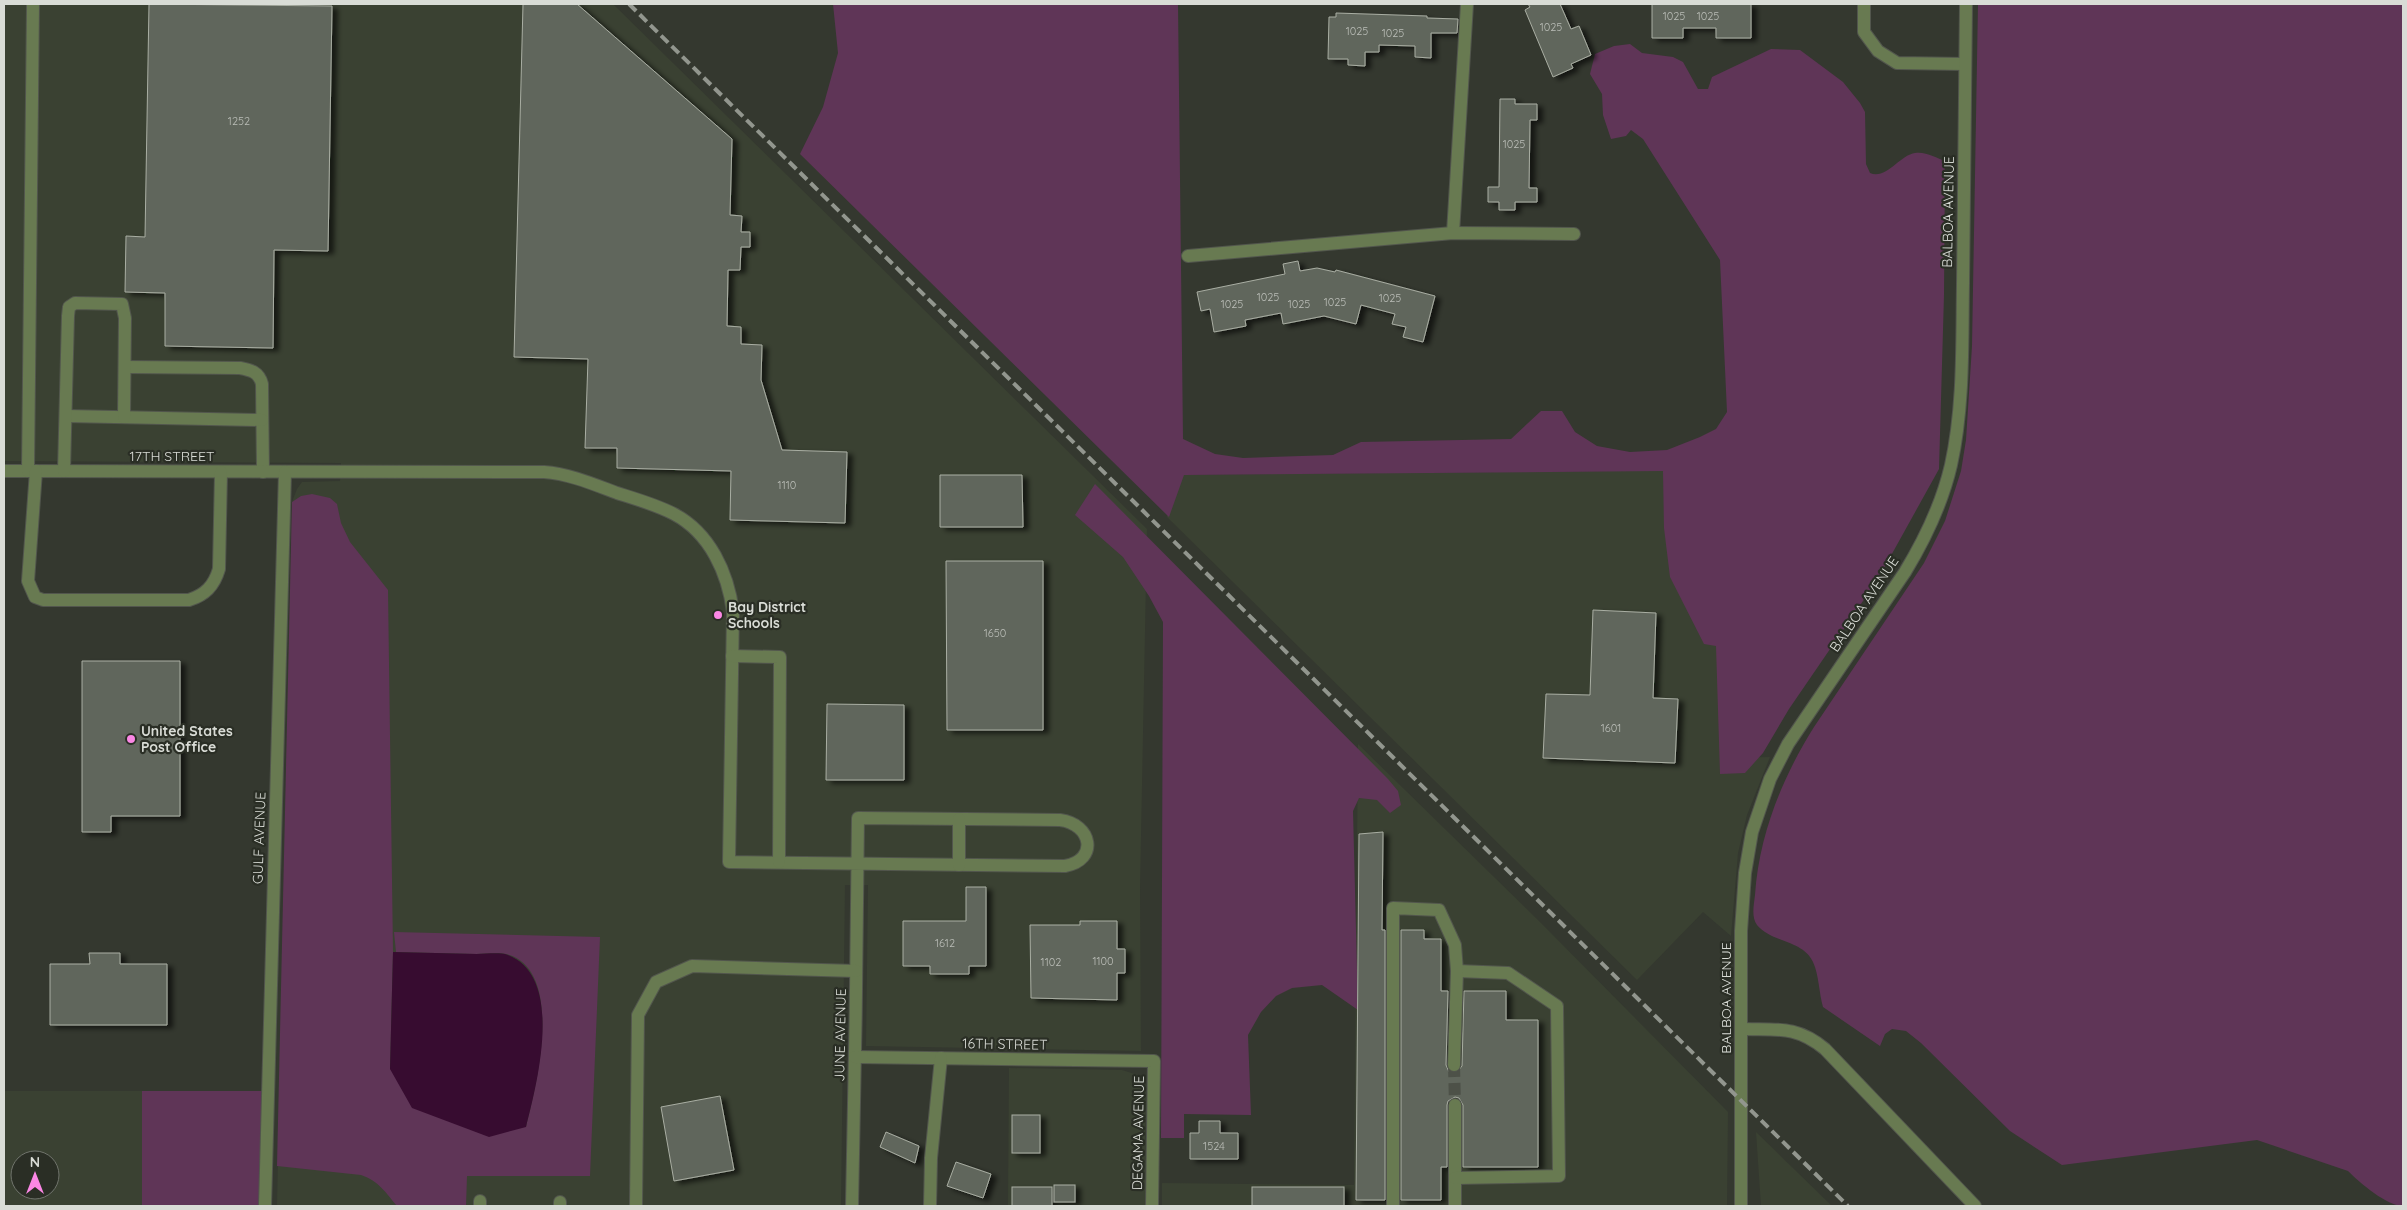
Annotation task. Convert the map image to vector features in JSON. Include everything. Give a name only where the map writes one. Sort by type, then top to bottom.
[{"type":"street","points":[[33,4],[32,471],[28,581],[35,597],[43,600],[189,600],[207,591],[215,582],[219,569],[221,472]]},
{"type":"street","points":[[1453,233],[1468,4]]},
{"type":"street","points":[[1864,4],[1864,32],[1878,51],[1897,63],[1965,64]]},
{"type":"street","name":"BALBOA AVENUE","points":[[1741,1206],[1741,931],[1744,882],[1750,846],[1761,804],[1770,779],[1788,744],[1919,549],[1938,509],[1951,466],[1956,435],[1960,372],[1966,4]]},
{"type":"street","points":[[1188,256],[1453,233],[1574,234]]},
{"type":"street","points":[[64,471],[70,307],[74,304],[83,302],[122,304],[125,318],[124,417]]},
{"type":"street","points":[[125,367],[240,368],[253,371],[260,377],[262,384],[263,472]]},
{"type":"street","points":[[66,416],[262,420]]},
{"type":"street","name":"17TH STREET","points":[[4,471],[556,473],[666,510],[682,519],[700,534],[708,544],[722,569],[731,597],[733,612],[729,862],[779,862]]},
{"type":"street","name":"GULF AVENUE","points":[[265,1206],[285,472]]},
{"type":"street","points":[[732,656],[780,657],[779,862],[858,864],[959,865],[1068,866],[1082,859],[1088,845],[1082,830],[1070,822],[959,818],[959,865]]},
{"type":"street","name":"JUNE AVENUE","points":[[852,1206],[858,818],[959,818]]},
{"type":"street","points":[[1393,1206],[1394,908],[1439,910],[1455,945],[1457,971],[1454,1065]]},
{"type":"street","points":[[636,1206],[638,1015],[656,982],[692,966],[856,971]]},
{"type":"street","points":[[1455,1178],[1559,1176],[1557,1006],[1508,973],[1457,971]]},
{"type":"street","points":[[1741,1028],[1793,1030],[1814,1040],[1825,1049],[1976,1206]]},
{"type":"street","name":"16TH STREET","points":[[855,1057],[1154,1061]]},
{"type":"street","points":[[930,1206],[931,1158],[941,1058]]},
{"type":"street","name":"DEGAMA AVENUE","points":[[1152,1206],[1154,1061]]},
{"type":"street","points":[[1455,1105],[1455,1206]]},
{"type":"shaded area","name":"Bay District Schools","points":[[4,4],[613,4],[1147,529],[1140,888],[1141,1051],[866,1046],[868,885],[845,885],[841,1206],[277,1206],[292,502],[302,482],[340,481],[341,463],[4,461]]},
{"type":"shaded area","points":[[833,4],[1178,4],[1183,439],[1215,454],[1243,458],[1333,455],[1361,442],[1511,439],[1541,411],[1562,411],[1575,432],[1597,446],[1630,452],[1667,450],[1716,429],[1727,412],[1720,260],[1643,139],[1631,130],[1626,136],[1611,139],[1603,115],[1602,94],[1590,74],[1595,54],[1614,46],[1630,44],[1642,53],[1673,57],[1683,62],[1698,89],[1708,89],[1712,77],[1771,49],[1800,50],[1843,82],[1860,103],[1865,112],[1866,164],[1870,173],[1882,173],[1915,153],[1927,154],[1945,161],[1944,295],[1939,469],[1878,579],[1789,709],[1763,753],[1745,773],[1720,774],[1716,646],[1704,644],[1670,577],[1664,528],[1663,471],[1184,475],[1169,517],[800,154],[823,107],[838,53]]},
{"type":"shaded area","points":[[1978,4],[2403,4],[2403,1206],[2382,1198],[2348,1171],[2257,1140],[2062,1165],[2010,1131],[1921,1043],[1906,1031],[1892,1029],[1885,1034],[1880,1046],[1823,1007],[1817,973],[1808,955],[1795,945],[1763,931],[1755,922],[1753,914],[1761,851],[1782,787],[1802,746],[1814,727],[1924,563],[1945,521],[1961,471],[1966,440],[1972,346]]},
{"type":"shaded area","points":[[1732,470],[1732,758],[1770,757],[1747,815],[1738,853],[1731,936],[1703,912],[1637,980],[1167,517],[1168,475]]},
{"type":"shaded area","points":[[1095,484],[1388,779],[1398,791],[1401,805],[1390,813],[1377,800],[1359,798],[1353,811],[1358,1010],[1322,985],[1292,988],[1276,996],[1261,1012],[1248,1035],[1251,1115],[1184,1114],[1184,1138],[1161,1138],[1163,622],[1149,596],[1123,557],[1075,515]]},
{"type":"shaded area","points":[[312,494],[330,498],[337,504],[341,523],[350,542],[388,590],[393,952],[390,1069],[526,1127],[536,1085],[542,1031],[541,1005],[536,982],[524,964],[502,953],[396,952],[394,932],[600,937],[590,1176],[467,1176],[466,1206],[397,1206],[377,1184],[361,1175],[277,1166],[292,502],[301,496]]},
{"type":"shaded area","points":[[1358,744],[1541,923],[1728,1112],[1727,1206],[1162,1206],[1162,1183],[1354,1185]]},
{"type":"shaded area","points":[[393,952],[501,954],[508,955],[526,967],[536,985],[542,1007],[543,1033],[536,1085],[526,1127],[489,1137],[412,1108],[390,1069]]},
{"type":"shaded area","points":[[1009,1068],[1122,1070],[1141,1076],[1146,1086],[1145,1206],[1008,1206]]},
{"type":"shaded area","points":[[4,1091],[142,1091],[142,1206],[4,1206]]},
{"type":"shaded area","points":[[142,1091],[262,1091],[260,1206],[142,1206]]},
{"type":"shaded area","points":[[1756,1132],[1832,1206],[1761,1206]]},
{"type":"building","points":[[149,4],[332,6],[328,251],[274,250],[273,348],[165,346],[165,293],[125,292],[126,236],[145,237]]},
{"type":"building","points":[[523,4],[577,4],[732,139],[730,215],[742,216],[741,232],[750,232],[750,247],[741,247],[740,270],[728,270],[727,326],[741,327],[741,344],[762,345],[761,380],[782,450],[847,452],[845,523],[730,520],[731,471],[617,468],[617,448],[585,448],[588,359],[514,357]]},
{"type":"building","points":[[1528,4],[1560,4],[1571,29],[1579,26],[1591,55],[1571,64],[1573,68],[1553,77],[1525,10],[1530,7]]},
{"type":"building","points":[[1652,4],[1751,4],[1751,38],[1716,38],[1716,28],[1683,28],[1683,38],[1652,38]]},
{"type":"building","points":[[1336,13],[1458,19],[1457,33],[1431,33],[1431,58],[1415,57],[1415,46],[1379,45],[1379,52],[1365,52],[1365,66],[1348,65],[1348,59],[1328,59],[1329,17],[1336,17]]},
{"type":"building","points":[[1500,99],[1515,99],[1515,104],[1537,104],[1537,120],[1530,120],[1529,188],[1537,188],[1537,202],[1515,202],[1515,210],[1499,210],[1499,202],[1488,202],[1488,187],[1499,187]]},
{"type":"building","points":[[1298,261],[1300,271],[1317,268],[1335,272],[1336,270],[1435,296],[1423,342],[1403,337],[1406,327],[1392,324],[1395,314],[1361,305],[1356,324],[1324,316],[1283,324],[1281,313],[1245,320],[1246,326],[1214,332],[1210,309],[1201,311],[1197,292],[1285,274],[1283,264]]},
{"type":"building","points":[[940,475],[1022,475],[1023,527],[940,527]]},
{"type":"building","points":[[946,561],[1043,561],[1043,730],[947,730]]},
{"type":"building","points":[[1593,610],[1656,613],[1653,698],[1678,699],[1675,763],[1543,758],[1546,694],[1590,695]]},
{"type":"building","name":"United States Post Office","points":[[82,661],[180,661],[180,816],[111,816],[111,832],[82,832]]},
{"type":"building","points":[[827,704],[904,705],[904,780],[826,780]]},
{"type":"building","points":[[1383,832],[1382,930],[1385,930],[1385,1200],[1356,1200],[1359,834]]},
{"type":"building","points":[[966,887],[986,887],[986,966],[969,966],[969,974],[930,974],[930,966],[903,966],[903,921],[966,921]]},
{"type":"building","points":[[1080,921],[1117,921],[1117,949],[1125,949],[1125,973],[1117,973],[1117,1000],[1031,998],[1030,925],[1080,925]]},
{"type":"building","points":[[1401,930],[1424,930],[1424,939],[1441,939],[1441,991],[1448,991],[1446,1065],[1449,1072],[1457,1072],[1462,1066],[1464,991],[1506,991],[1506,1020],[1538,1020],[1538,1167],[1463,1167],[1463,1105],[1459,1098],[1455,1097],[1448,1101],[1447,1105],[1447,1167],[1441,1167],[1441,1200],[1401,1200]]},
{"type":"building","points":[[89,953],[120,953],[120,964],[167,964],[167,1025],[50,1025],[50,964],[90,964]]},
{"type":"building","points":[[720,1096],[734,1170],[674,1181],[661,1107]]},
{"type":"building","points":[[1012,1115],[1040,1115],[1040,1153],[1012,1153]]},
{"type":"building","points":[[1199,1121],[1220,1121],[1220,1133],[1238,1133],[1238,1159],[1190,1159],[1190,1133],[1199,1133]]},
{"type":"building","points":[[886,1132],[919,1146],[915,1163],[880,1147]]},
{"type":"building","points":[[956,1162],[991,1174],[983,1198],[947,1186]]},
{"type":"building","points":[[1054,1185],[1075,1185],[1075,1202],[1054,1202]]},
{"type":"building","points":[[1012,1187],[1052,1187],[1052,1206],[1012,1206]]},
{"type":"building","points":[[1252,1187],[1344,1187],[1344,1206],[1252,1206]]},
{"type":"tunnel","points":[[1454,1065],[1455,1105]]},
{"type":"railway","points":[[629,4],[1848,1206]]},
{"type":"place","name":"Bay District Schools","points":[[718,615]]},
{"type":"place","name":"United States Post Office","points":[[131,739]]}]
